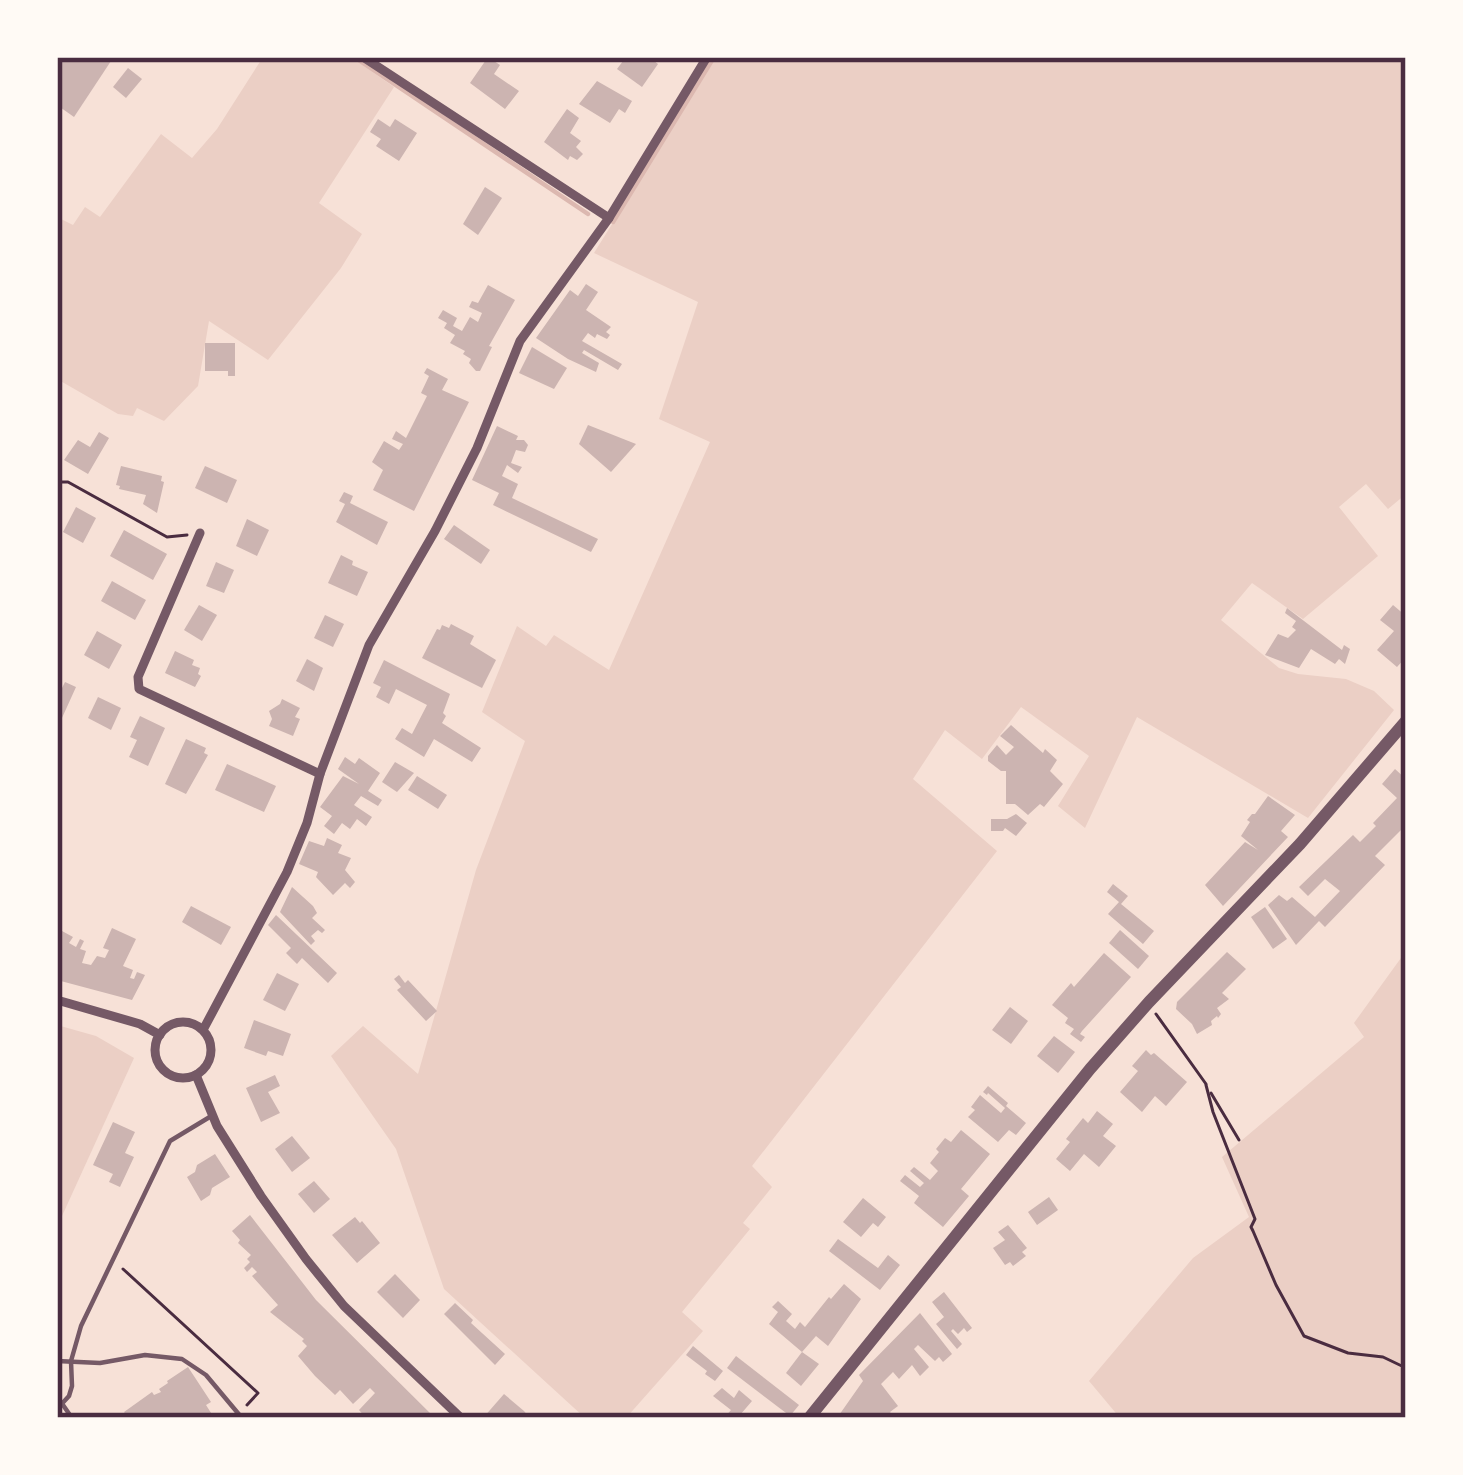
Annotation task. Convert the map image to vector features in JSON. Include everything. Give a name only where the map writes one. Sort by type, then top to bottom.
[{"type":"street","points":[[364,57],[609,218]]},
{"type":"street","points":[[203,1030],[287,872],[369,645],[478,448],[520,341],[609,218],[707,57]]},
{"type":"street","points":[[200,533],[138,677],[139,689],[320,774]]},
{"type":"street","points":[[809,1418],[1149,1002],[1300,844],[1406,721]]},
{"type":"street","points":[[57,1000],[140,1024],[160,1035]]},
{"type":"street","points":[[179,1023],[203,1030],[210,1042],[207,1065],[196,1075],[178,1078],[162,1068],[155,1051],[165,1029],[179,1023]]},
{"type":"street","points":[[196,1075],[213,1115],[261,1196],[306,1259],[344,1306],[461,1418]]},
{"type":"lane","points":[[72,1418],[60,1407],[72,1386],[71,1360],[81,1326],[170,1142],[213,1115]]},
{"type":"lane","points":[[57,1361],[100,1363],[145,1355],[182,1359],[240,1415]]},
{"type":"path","points":[[57,482],[68,482],[167,537]]},
{"type":"path","points":[[1149,1002],[1239,1140]]},
{"type":"path","points":[[1206,1084],[1255,1219],[1252,1232],[1301,1333],[1330,1347],[1383,1357],[1406,1368]]},
{"type":"path","points":[[112,1261],[259,1393],[240,1415]]},
{"type":"shaded area","points":[[263,57],[351,57],[394,87],[319,203],[362,234],[268,360],[209,321],[198,386],[164,421],[137,408],[133,416],[118,414],[57,379],[57,217],[73,225],[85,207],[100,217],[161,134],[192,158],[217,129]]},
{"type":"shaded area","points":[[716,57],[1406,57],[1406,494],[1388,509],[1366,484],[1339,507],[1378,556],[1303,619],[1252,583],[1221,620],[1279,668],[1346,679],[1374,691],[1394,710],[1308,818],[1137,717],[1085,828],[1058,806],[1089,756],[1021,707],[982,759],[945,730],[913,779],[997,851],[752,1166],[772,1187],[743,1223],[750,1229],[682,1312],[703,1331],[626,1418],[585,1418],[444,1289],[396,1149],[331,1056],[363,1026],[418,1074],[476,870],[525,741],[482,712],[517,626],[546,646],[554,635],[609,670],[710,442],[659,419],[698,302],[594,253]]},
{"type":"shaded area","points":[[1406,951],[1406,1418],[1120,1418],[1089,1381],[1193,1258],[1249,1217],[1222,1157],[1364,1037],[1354,1023]]},
{"type":"shaded area","points":[[57,1025],[96,1036],[134,1058],[57,1227]]},
{"type":"building","points":[[57,57],[111,61],[74,117],[57,105]]},
{"type":"building","points":[[488,57],[500,65],[494,74],[519,91],[505,109],[470,83]]},
{"type":"building","points":[[626,57],[649,57],[658,64],[642,87],[617,69]]},
{"type":"building","points":[[128,68],[142,79],[126,98],[113,87]]},
{"type":"building","points":[[597,81],[632,101],[610,123],[579,104]]},
{"type":"building","points":[[567,109],[579,118],[570,133],[581,141],[576,147],[583,154],[577,160],[570,156],[568,160],[544,142]]},
{"type":"building","points":[[378,119],[390,127],[395,119],[417,133],[399,161],[376,146],[381,139],[370,132]]},
{"type":"building","points":[[485,187],[502,198],[478,235],[463,224]]},
{"type":"building","points":[[586,284],[598,292],[586,310],[611,327],[607,339],[588,333],[582,341],[622,364],[618,370],[584,350],[599,363],[596,372],[536,338],[570,290],[578,296]]},
{"type":"building","points":[[488,285],[515,300],[476,371],[465,351],[450,343],[455,335],[438,318],[443,310],[457,318],[453,326],[462,331],[470,317],[478,322],[482,313],[469,307],[472,301],[478,303]]},
{"type":"building","points":[[205,343],[235,343],[235,376],[228,376],[228,371],[205,371]]},
{"type":"building","points":[[532,347],[567,368],[554,389],[519,373]]},
{"type":"building","points":[[427,368],[448,379],[442,390],[469,402],[414,511],[373,490],[383,470],[372,462],[384,441],[399,450],[403,444],[392,439],[396,431],[406,438],[427,396],[421,393],[429,376],[424,373]]},
{"type":"building","points":[[588,425],[636,444],[611,472],[579,444]]},
{"type":"building","points":[[497,426],[528,445],[525,452],[516,450],[511,463],[522,467],[518,473],[507,465],[502,476],[518,484],[512,498],[598,539],[591,552],[493,505],[499,493],[472,480]]},
{"type":"building","points":[[99,432],[109,438],[88,474],[64,460],[78,440],[90,447]]},
{"type":"building","points":[[121,466],[162,476],[157,513],[143,504],[146,495],[119,489]]},
{"type":"building","points":[[205,466],[237,480],[227,503],[195,488]]},
{"type":"building","points":[[344,492],[353,496],[350,503],[388,522],[377,545],[336,522],[345,504],[339,501]]},
{"type":"building","points":[[76,507],[96,518],[83,543],[63,532]]},
{"type":"building","points":[[247,519],[269,530],[257,556],[236,546]]},
{"type":"building","points":[[454,525],[490,550],[481,564],[444,539]]},
{"type":"building","points":[[124,530],[167,554],[153,580],[110,556]]},
{"type":"building","points":[[341,555],[368,572],[357,596],[328,583]]},
{"type":"building","points":[[216,562],[234,570],[224,593],[206,586]]},
{"type":"building","points":[[112,581],[146,600],[135,620],[101,601]]},
{"type":"building","points":[[199,605],[217,615],[202,641],[184,630]]},
{"type":"building","points":[[1393,605],[1406,616],[1406,657],[1397,667],[1377,650],[1394,631],[1380,620]]},
{"type":"building","points":[[1287,608],[1342,650],[1344,645],[1350,649],[1345,664],[1339,659],[1335,664],[1311,649],[1299,668],[1265,655],[1278,634],[1288,638],[1296,630],[1292,627],[1296,621],[1285,613]]},
{"type":"building","points":[[325,615],[344,624],[333,647],[314,638]]},
{"type":"building","points":[[451,624],[474,636],[470,644],[496,660],[482,688],[422,658],[437,629]]},
{"type":"building","points":[[97,631],[122,645],[109,669],[84,655]]},
{"type":"building","points":[[175,651],[200,668],[195,687],[165,673]]},
{"type":"building","points":[[307,659],[323,668],[314,691],[296,681]]},
{"type":"building","points":[[384,660],[450,694],[442,723],[481,748],[472,762],[434,739],[424,757],[395,739],[402,728],[412,734],[427,705],[396,689],[389,704],[376,697],[381,687],[373,683]]},
{"type":"building","points":[[65,682],[76,687],[57,729],[57,690]]},
{"type":"building","points":[[98,697],[121,708],[111,730],[88,718]]},
{"type":"building","points":[[282,699],[300,708],[293,736],[269,726],[269,711]]},
{"type":"building","points":[[140,716],[165,728],[148,766],[129,757],[137,740],[130,737]]},
{"type":"building","points":[[1011,725],[1057,760],[1050,771],[1063,784],[1044,807],[1040,804],[1028,815],[1015,804],[1006,804],[1006,771],[988,761],[997,745],[1006,755],[1014,747],[1000,736]]},
{"type":"building","points":[[186,739],[206,748],[208,755],[186,794],[165,784]]},
{"type":"building","points":[[345,757],[355,764],[359,758],[380,773],[368,791],[382,800],[378,806],[361,796],[354,805],[372,817],[366,826],[357,819],[350,829],[342,823],[334,834],[324,826],[332,816],[320,807],[343,776],[359,784],[338,769]]},
{"type":"building","points":[[395,762],[414,773],[397,792],[382,782]]},
{"type":"building","points":[[227,764],[276,786],[264,812],[215,790]]},
{"type":"building","points":[[1395,769],[1406,779],[1406,825],[1375,856],[1385,865],[1325,927],[1319,921],[1296,945],[1268,905],[1279,895],[1287,901],[1292,897],[1315,917],[1340,891],[1325,879],[1308,896],[1299,887],[1353,835],[1360,842],[1376,826],[1373,823],[1397,798],[1382,784]]},
{"type":"building","points":[[417,776],[447,795],[438,809],[408,790]]},
{"type":"building","points":[[1268,796],[1295,815],[1281,831],[1288,837],[1223,906],[1205,885],[1245,842],[1258,850],[1241,836],[1247,820]]},
{"type":"building","points":[[1016,814],[1027,823],[1016,836],[1005,828],[991,831],[991,819]]},
{"type":"building","points":[[327,838],[342,845],[338,853],[351,858],[345,870],[355,882],[350,888],[345,883],[333,895],[316,877],[318,872],[299,864],[309,841],[324,846]]},
{"type":"building","points":[[1113,884],[1128,896],[1121,904],[1154,931],[1143,944],[1108,914],[1119,902],[1107,892]]},
{"type":"building","points":[[292,887],[313,906],[317,913],[312,918],[325,930],[311,936],[315,941],[311,945],[280,912]]},
{"type":"building","points":[[191,906],[231,927],[221,945],[182,922]]},
{"type":"building","points":[[1265,907],[1287,939],[1273,949],[1251,917]]},
{"type":"building","points":[[276,915],[337,973],[328,983],[302,958],[297,964],[286,953],[291,948],[268,925]]},
{"type":"building","points":[[112,928],[136,939],[123,966],[133,970],[130,978],[137,972],[145,975],[132,1000],[57,980],[57,936],[62,931],[73,937],[69,943],[76,947],[80,939],[84,941],[82,963],[91,965],[97,956],[105,958],[109,950],[103,948]]},
{"type":"building","points":[[1120,930],[1149,956],[1138,969],[1109,943]]},
{"type":"building","points":[[1227,952],[1246,969],[1222,993],[1229,999],[1217,1008],[1218,1018],[1197,1034],[1176,1009],[1177,1002]]},
{"type":"building","points":[[1104,953],[1131,977],[1082,1031],[1081,1042],[1070,1034],[1074,1029],[1065,1023],[1068,1018],[1052,1005]]},
{"type":"building","points":[[277,973],[299,984],[285,1011],[263,1000]]},
{"type":"building","points":[[399,975],[437,1011],[426,1021],[397,990],[401,987],[394,979]]},
{"type":"building","points":[[1010,1007],[1028,1021],[1011,1044],[992,1030]]},
{"type":"building","points":[[254,1020],[291,1034],[283,1056],[244,1048]]},
{"type":"building","points":[[1054,1036],[1075,1052],[1058,1073],[1037,1056]]},
{"type":"building","points":[[1146,1050],[1187,1082],[1166,1106],[1155,1096],[1142,1112],[1120,1092],[1138,1071],[1132,1066]]},
{"type":"building","points":[[275,1075],[280,1086],[268,1092],[280,1113],[261,1122],[246,1088]]},
{"type":"building","points":[[988,1086],[1026,1123],[1016,1135],[1009,1130],[998,1142],[968,1117],[980,1095],[1001,1113],[1005,1108],[983,1092]]},
{"type":"building","points":[[1097,1111],[1113,1124],[1103,1136],[1116,1146],[1099,1167],[1084,1154],[1070,1171],[1056,1159],[1083,1118],[1088,1123]]},
{"type":"building","points":[[113,1122],[135,1132],[125,1153],[134,1157],[120,1187],[109,1182],[113,1174],[93,1165]]},
{"type":"building","points":[[961,1130],[990,1154],[961,1189],[969,1196],[943,1227],[914,1203],[919,1196],[900,1181],[905,1175],[920,1187],[924,1183],[910,1171],[914,1167],[930,1180],[938,1171],[930,1163],[939,1152],[936,1149]]},
{"type":"building","points":[[292,1136],[310,1158],[292,1172],[275,1149]]},
{"type":"building","points":[[215,1154],[230,1177],[201,1201],[187,1177]]},
{"type":"building","points":[[314,1181],[330,1199],[314,1213],[298,1194]]},
{"type":"building","points":[[1049,1197],[1058,1210],[1037,1225],[1028,1212]]},
{"type":"building","points":[[863,1198],[886,1217],[861,1237],[843,1222]]},
{"type":"building","points":[[250,1215],[316,1300],[435,1418],[366,1418],[359,1410],[375,1393],[370,1388],[353,1404],[315,1376],[298,1356],[307,1346],[304,1339],[270,1312],[278,1305],[252,1276],[257,1272],[244,1268],[251,1255],[232,1231]]},
{"type":"building","points":[[355,1217],[380,1243],[357,1263],[332,1235]]},
{"type":"building","points":[[1008,1225],[1027,1248],[1022,1252],[1026,1256],[1013,1266],[1005,1265],[993,1248],[1005,1240],[998,1232]]},
{"type":"building","points":[[838,1239],[878,1268],[888,1255],[900,1265],[880,1290],[829,1251]]},
{"type":"building","points":[[395,1274],[420,1300],[403,1318],[377,1292]]},
{"type":"building","points":[[844,1284],[861,1299],[828,1346],[816,1336],[802,1352],[769,1324],[778,1312],[772,1307],[778,1301],[792,1314],[786,1321],[795,1329],[800,1322],[805,1327]]},
{"type":"building","points":[[944,1292],[972,1328],[958,1334],[951,1331],[962,1344],[957,1349],[936,1324],[944,1317],[932,1302]]},
{"type":"building","points":[[455,1303],[505,1354],[495,1365],[444,1314]]},
{"type":"building","points":[[920,1313],[952,1354],[943,1362],[939,1357],[935,1361],[918,1345],[914,1349],[929,1367],[920,1376],[912,1365],[899,1379],[893,1372],[881,1384],[898,1406],[890,1412],[891,1418],[837,1418],[863,1381],[859,1375]]},
{"type":"building","points":[[693,1346],[723,1371],[715,1381],[686,1355]]},
{"type":"building","points":[[802,1352],[819,1364],[801,1386],[786,1373]]},
{"type":"building","points":[[736,1356],[799,1405],[790,1416],[727,1368]]},
{"type":"building","points":[[188,1367],[211,1402],[206,1405],[213,1416],[230,1418],[128,1418],[124,1412],[152,1392],[161,1392],[167,1381]]},
{"type":"building","points":[[722,1388],[734,1398],[739,1390],[752,1401],[740,1415],[743,1418],[724,1418],[731,1410],[713,1396]]},
{"type":"building","points":[[504,1394],[524,1411],[530,1418],[483,1418]]},
{"type":"waterway","points":[[354,57],[588,214]]},
{"type":"waterway","points":[[613,222],[714,57]]}]
